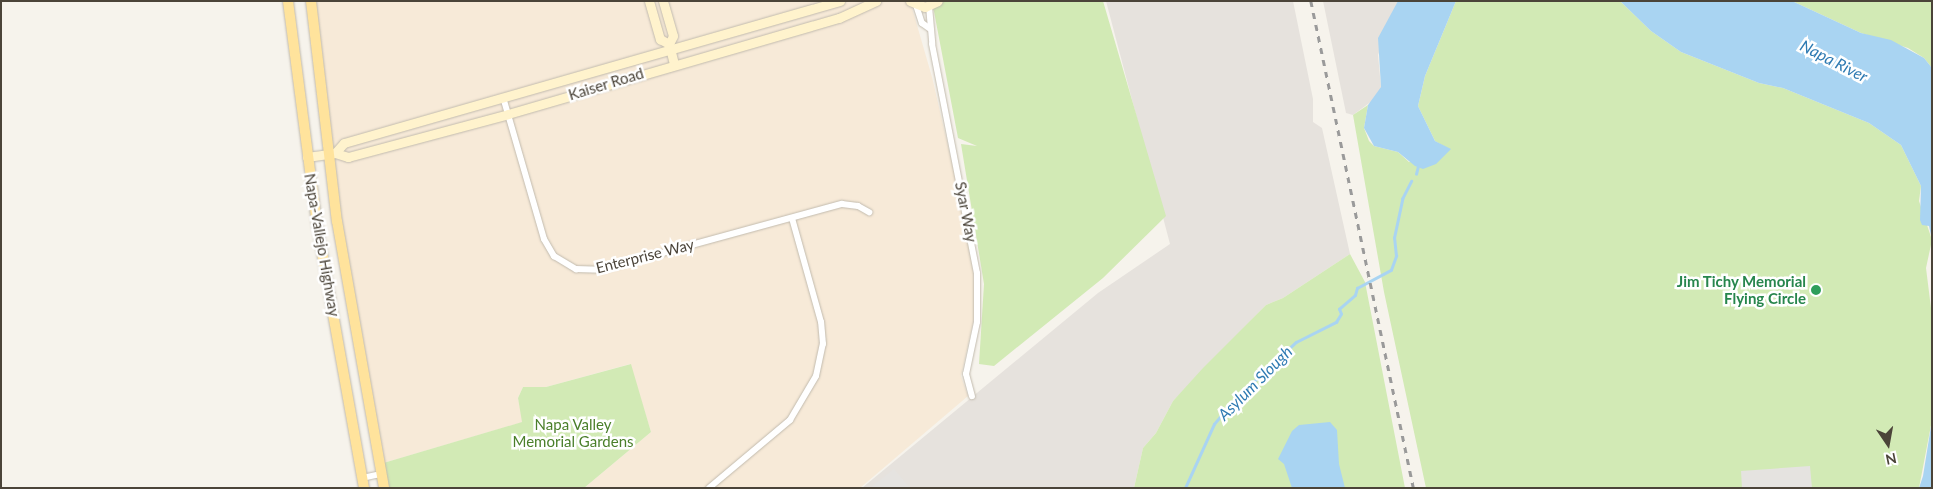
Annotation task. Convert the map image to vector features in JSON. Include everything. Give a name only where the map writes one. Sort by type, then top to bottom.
[{"type":"main road","name":"Napa-Vallejo Highway","points":[[288,1],[307,156],[363,483]]},
{"type":"main road","name":"Napa-Vallejo Highway","points":[[312,1],[331,154],[384,488]]},
{"type":"street","points":[[649,1],[660,39],[670,47]]},
{"type":"street","points":[[664,1],[673,36],[670,47],[674,64]]},
{"type":"street","name":"Kaiser Road","points":[[331,154],[344,143],[670,47],[840,1]]},
{"type":"street","name":"Kaiser Road","points":[[307,156],[331,154],[348,157],[508,114],[674,64],[839,18],[876,1]]},
{"type":"street","points":[[913,3],[929,6],[938,1]]},
{"type":"street","name":"Syar Way","points":[[913,3],[922,23],[929,28]]},
{"type":"street","name":"Syar Way","points":[[929,6],[932,20],[929,28],[977,273],[978,322],[966,374],[972,396]]},
{"type":"street","name":"Enterprise Way","points":[[503,97],[544,239],[554,256],[576,269],[600,270],[842,204],[858,206],[869,212]]},
{"type":"street","points":[[709,488],[790,420],[816,376],[823,344],[821,322],[792,218]]},
{"type":"street","points":[[363,483],[381,474]]},
{"type":"shaded area","points":[[311,1],[910,1],[932,77],[971,245],[976,310],[961,376],[968,396],[860,488],[584,488],[651,432],[630,364],[546,387],[523,387],[518,398],[523,422],[380,464],[337,221]]},
{"type":"shaded area","points":[[1106,1],[1293,1],[1313,99],[1313,122],[1322,128],[1350,254],[1283,298],[1266,305],[1173,401],[1156,433],[1143,448],[1134,488],[862,488],[1098,293],[1170,244]]},
{"type":"shaded area","points":[[1323,1],[1398,1],[1378,55],[1381,87],[1376,98],[1353,115],[1346,113]]},
{"type":"shaded area","points":[[1810,466],[1812,488],[1742,488],[1741,471]]},
{"type":"shaded area","points":[[894,469],[910,488],[870,488]]},
{"type":"green space","points":[[932,1],[1103,1],[1166,216],[1103,278],[994,366],[979,364],[984,284],[961,144],[977,146],[958,138]]},
{"type":"green space","points":[[1456,1],[1620,1],[1651,31],[1681,52],[1759,83],[1783,88],[1869,123],[1901,145],[1921,186],[1919,201],[1932,240],[1926,268],[1932,316],[1932,420],[1919,488],[1426,488],[1384,292],[1353,115],[1368,105],[1364,128],[1369,141],[1374,146],[1398,152],[1409,162],[1447,148],[1435,141],[1418,106],[1425,76]]},
{"type":"green space","points":[[1792,1],[1932,1],[1932,68],[1924,58],[1908,48],[1861,33]]},
{"type":"green space","points":[[1350,254],[1365,282],[1405,488],[1134,488],[1143,448],[1156,433],[1173,401],[1203,368],[1266,305],[1283,298]]},
{"type":"green space","name":"Napa Valley Memorial Gardens","points":[[631,364],[651,432],[584,488],[384,488],[380,464],[522,422],[518,398],[523,387],[546,387]]},
{"type":"water","points":[[1398,1],[1456,1],[1425,76],[1418,106],[1435,141],[1451,149],[1436,164],[1423,169],[1415,166],[1398,152],[1374,146],[1364,128],[1368,105],[1381,87],[1378,38]]},
{"type":"water","name":"Napa River","points":[[1620,1],[1792,1],[1861,33],[1891,40],[1924,58],[1932,68],[1932,240],[1929,226],[1922,225],[1920,220],[1921,186],[1901,145],[1869,123],[1783,88],[1759,83],[1681,52],[1651,31]]},
{"type":"water","points":[[1932,420],[1932,488],[1919,488],[1923,476]]},
{"type":"water","points":[[1330,422],[1337,430],[1339,464],[1345,488],[1292,488],[1284,464],[1278,459],[1292,431],[1299,425]]},
{"type":"waterway","points":[[1416,174],[1418,166]]},
{"type":"waterway","name":"Asylum Slough","points":[[1185,488],[1214,424],[1235,399],[1296,342],[1336,322],[1341,314],[1339,309],[1355,295],[1357,288],[1391,270],[1396,256],[1394,238],[1402,199],[1411,181]]},
{"type":"railway","points":[[1311,1],[1414,488]]},
{"type":"place","name":"Jim Tichy Memorial Flying Circle","points":[[1816,290]]}]
